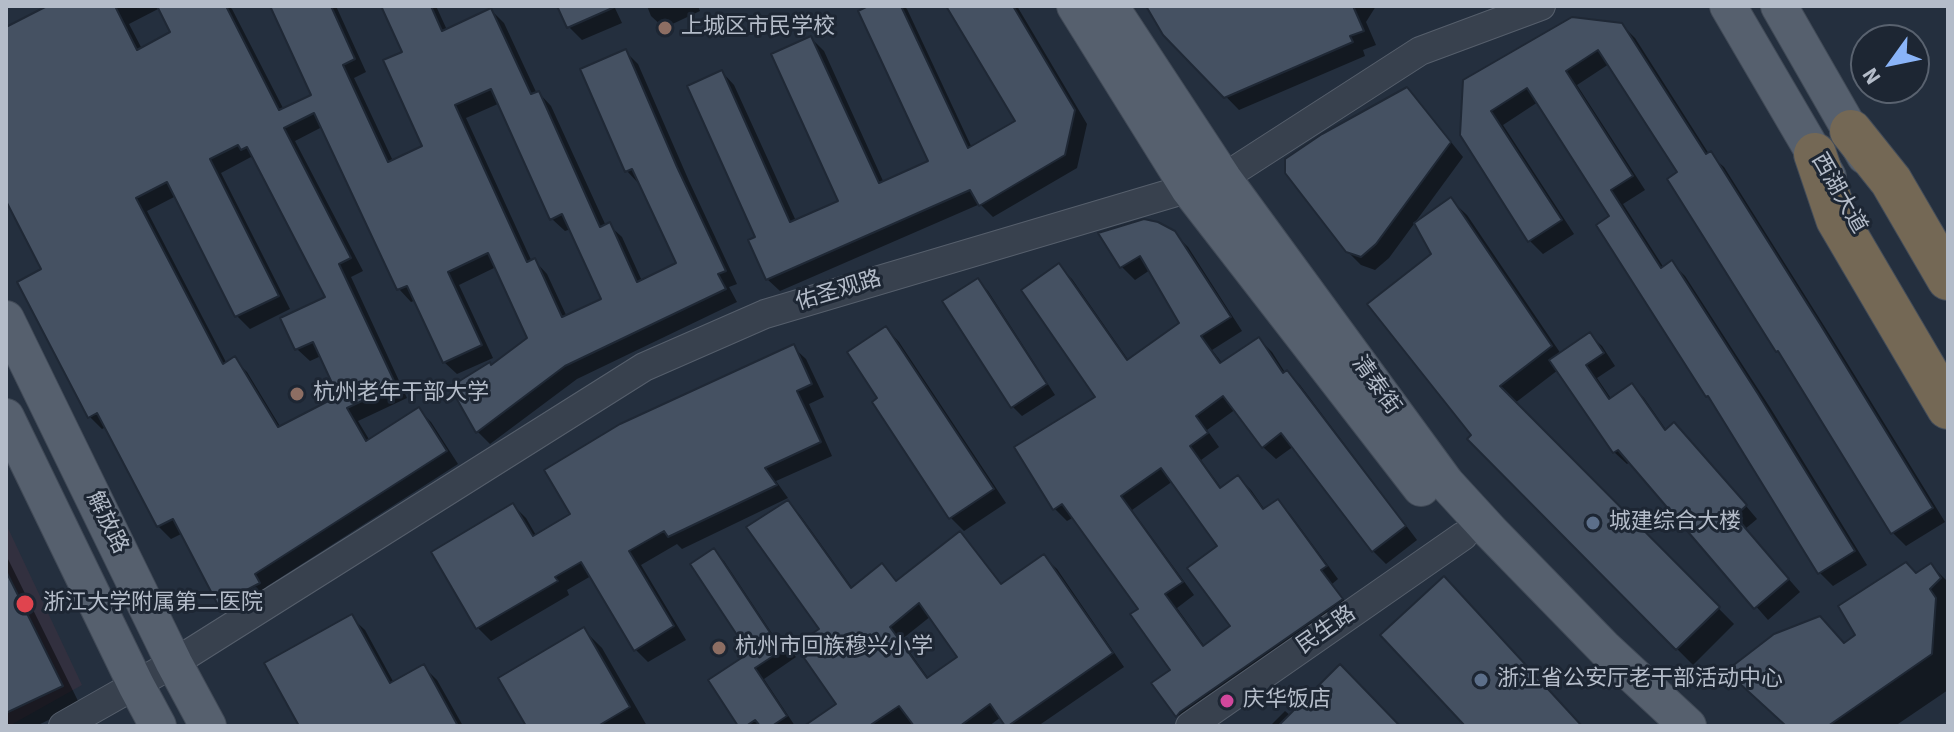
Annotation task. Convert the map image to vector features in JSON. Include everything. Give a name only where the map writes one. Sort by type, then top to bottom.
[{"type":"highway","points":[[1851,131],[1891,181],[1948,279]]},
{"type":"highway","points":[[1815,154],[1837,219],[1948,408]]},
{"type":"main road","name":"清泰街","points":[[1075,6],[1189,189],[1424,493],[1649,726]]},
{"type":"main road","name":"清泰街","points":[[1110,6],[1223,178],[1446,483],[1605,649],[1688,726]]},
{"type":"main road","name":"西湖大道","points":[[1728,6],[1948,382]]},
{"type":"main road","name":"西湖大道","points":[[1779,6],[1948,300]]},
{"type":"main road","name":"解放路","points":[[6,319],[174,663],[208,726]]},
{"type":"main road","name":"解放路","points":[[6,417],[158,726]]},
{"type":"street","name":"佑圣观路","points":[[63,726],[174,663],[644,367],[765,314],[1223,178],[1420,51],[1541,6]]},
{"type":"street","name":"民生路","points":[[1190,726],[1463,536]]},
{"type":"shaded area","name":"浙江大学附属第二医院","points":[[6,524],[82,685],[9,726],[6,726]]},
{"type":"building","points":[[47,6],[115,6],[137,50],[170,32],[157,6],[226,6],[279,110],[311,95],[270,6],[331,6],[355,59],[343,65],[388,162],[422,146],[383,60],[402,52],[381,6],[431,6],[442,31],[491,8],[531,94],[539,91],[600,227],[610,222],[637,282],[676,263],[632,169],[625,172],[580,69],[626,49],[726,271],[718,274],[726,289],[565,366],[476,433],[454,394],[453,385],[490,362],[491,365],[527,338],[488,253],[448,272],[482,345],[443,363],[407,286],[397,290],[314,113],[284,128],[351,258],[339,264],[396,385],[347,408],[366,441],[419,407],[447,451],[255,574],[260,583],[218,605],[173,519],[157,527],[97,413],[88,418],[17,282],[41,269],[6,201],[6,27]],"holes":[[[491,89],[550,220],[562,214],[601,299],[562,317],[535,258],[527,262],[455,105]],[[238,145],[241,150],[247,147],[325,297],[280,318],[295,350],[313,342],[338,396],[278,427],[235,356],[223,364],[136,198],[167,182],[235,317],[279,296],[210,159]]]},
{"type":"building","points":[[557,6],[617,6],[567,28]]},
{"type":"building","points":[[868,6],[901,6],[968,148],[1015,121],[946,6],[1013,6],[1075,110],[1065,155],[979,206],[970,190],[766,280],[748,240],[755,237],[687,86],[722,70],[790,222],[838,201],[771,54],[811,36],[879,183],[928,161],[858,11]]},
{"type":"building","points":[[1146,6],[1353,6],[1364,31],[1350,36],[1353,42],[1224,98],[1163,35]]},
{"type":"building","points":[[1572,17],[1622,23],[1706,154],[1711,151],[1933,508],[1891,534],[1667,179],[1677,172],[1598,50],[1566,71],[1633,176],[1611,190],[1661,268],[1672,260],[1855,551],[1818,574],[1708,396],[1596,225],[1609,216],[1527,88],[1491,111],[1562,220],[1528,242],[1460,135],[1463,80]]},
{"type":"building","points":[[1407,87],[1451,142],[1376,244],[1361,257],[1346,252],[1285,173],[1285,159],[1322,134]]},
{"type":"building","points":[[1451,197],[1552,346],[1500,386],[1720,607],[1676,650],[1467,439],[1471,435],[1367,304],[1431,254],[1414,223]]},
{"type":"building","points":[[1144,219],[1175,231],[1231,317],[1201,336],[1220,363],[1259,337],[1283,373],[1287,370],[1406,526],[1372,552],[1281,433],[1262,448],[1223,396],[1196,416],[1208,433],[1190,446],[1220,488],[1238,475],[1263,509],[1278,499],[1327,566],[1321,570],[1343,599],[1176,717],[1151,683],[1170,670],[1130,614],[1138,609],[1062,504],[1053,510],[1014,447],[1095,397],[1021,290],[1059,263],[1127,360],[1179,323],[1140,256],[1120,268],[1098,233]],"holes":[[[1161,468],[1217,546],[1187,568],[1230,626],[1203,646],[1165,594],[1183,582],[1121,496]]]},
{"type":"building","points":[[978,278],[1047,384],[1011,408],[942,301]]},
{"type":"building","points":[[886,326],[994,489],[949,519],[872,402],[877,398],[847,352]]},
{"type":"building","points":[[1590,332],[1604,353],[1586,365],[1609,399],[1632,383],[1665,430],[1674,422],[1747,505],[1735,516],[1789,579],[1754,609],[1618,450],[1613,453],[1549,360]]},
{"type":"building","points":[[794,344],[812,384],[797,391],[821,442],[765,468],[777,485],[668,537],[664,531],[629,551],[674,626],[634,651],[581,562],[555,577],[558,581],[476,629],[431,552],[513,503],[533,536],[570,514],[544,470],[620,424]]},
{"type":"building","points":[[788,500],[851,588],[882,563],[896,581],[960,531],[1001,584],[1044,554],[1113,653],[1008,726],[990,704],[960,726],[914,726],[899,706],[869,726],[804,726],[836,704],[795,645],[819,629],[746,527]],"holes":[[[919,603],[957,657],[927,678],[890,627]]]},
{"type":"building","points":[[714,548],[773,637],[779,634],[787,647],[755,668],[787,716],[772,726],[760,726],[755,720],[746,726],[738,726],[708,680],[749,653],[690,564]]},
{"type":"building","points":[[1906,562],[1916,573],[1931,563],[1941,578],[1930,589],[1936,598],[1932,654],[1828,726],[1786,726],[1726,671],[1774,634],[1820,616],[1844,643],[1855,635],[1838,606]]},
{"type":"building","points":[[6,571],[63,686],[6,713]]},
{"type":"building","name":"浙江省公安厅老干部活动中心","points":[[1444,576],[1582,726],[1465,726],[1380,635]]},
{"type":"building","points":[[352,614],[390,683],[424,664],[458,726],[299,726],[264,663]]},
{"type":"building","points":[[584,627],[630,707],[598,726],[526,726],[498,678]]},
{"type":"building","points":[[1340,664],[1400,726],[1278,726]]},
{"type":"place","name":"上城区市民学校","points":[[665,28]]},
{"type":"place","name":"杭州老年干部大学","points":[[297,394]]},
{"type":"place","name":"城建综合大楼","points":[[1593,523]]},
{"type":"place","name":"浙江大学附属第二医院","points":[[25,604]]},
{"type":"place","name":"杭州市回族穆兴小学","points":[[719,648]]},
{"type":"place","name":"浙江省公安厅老干部活动中心","points":[[1481,680]]},
{"type":"place","name":"庆华饭店","points":[[1227,701]]}]
